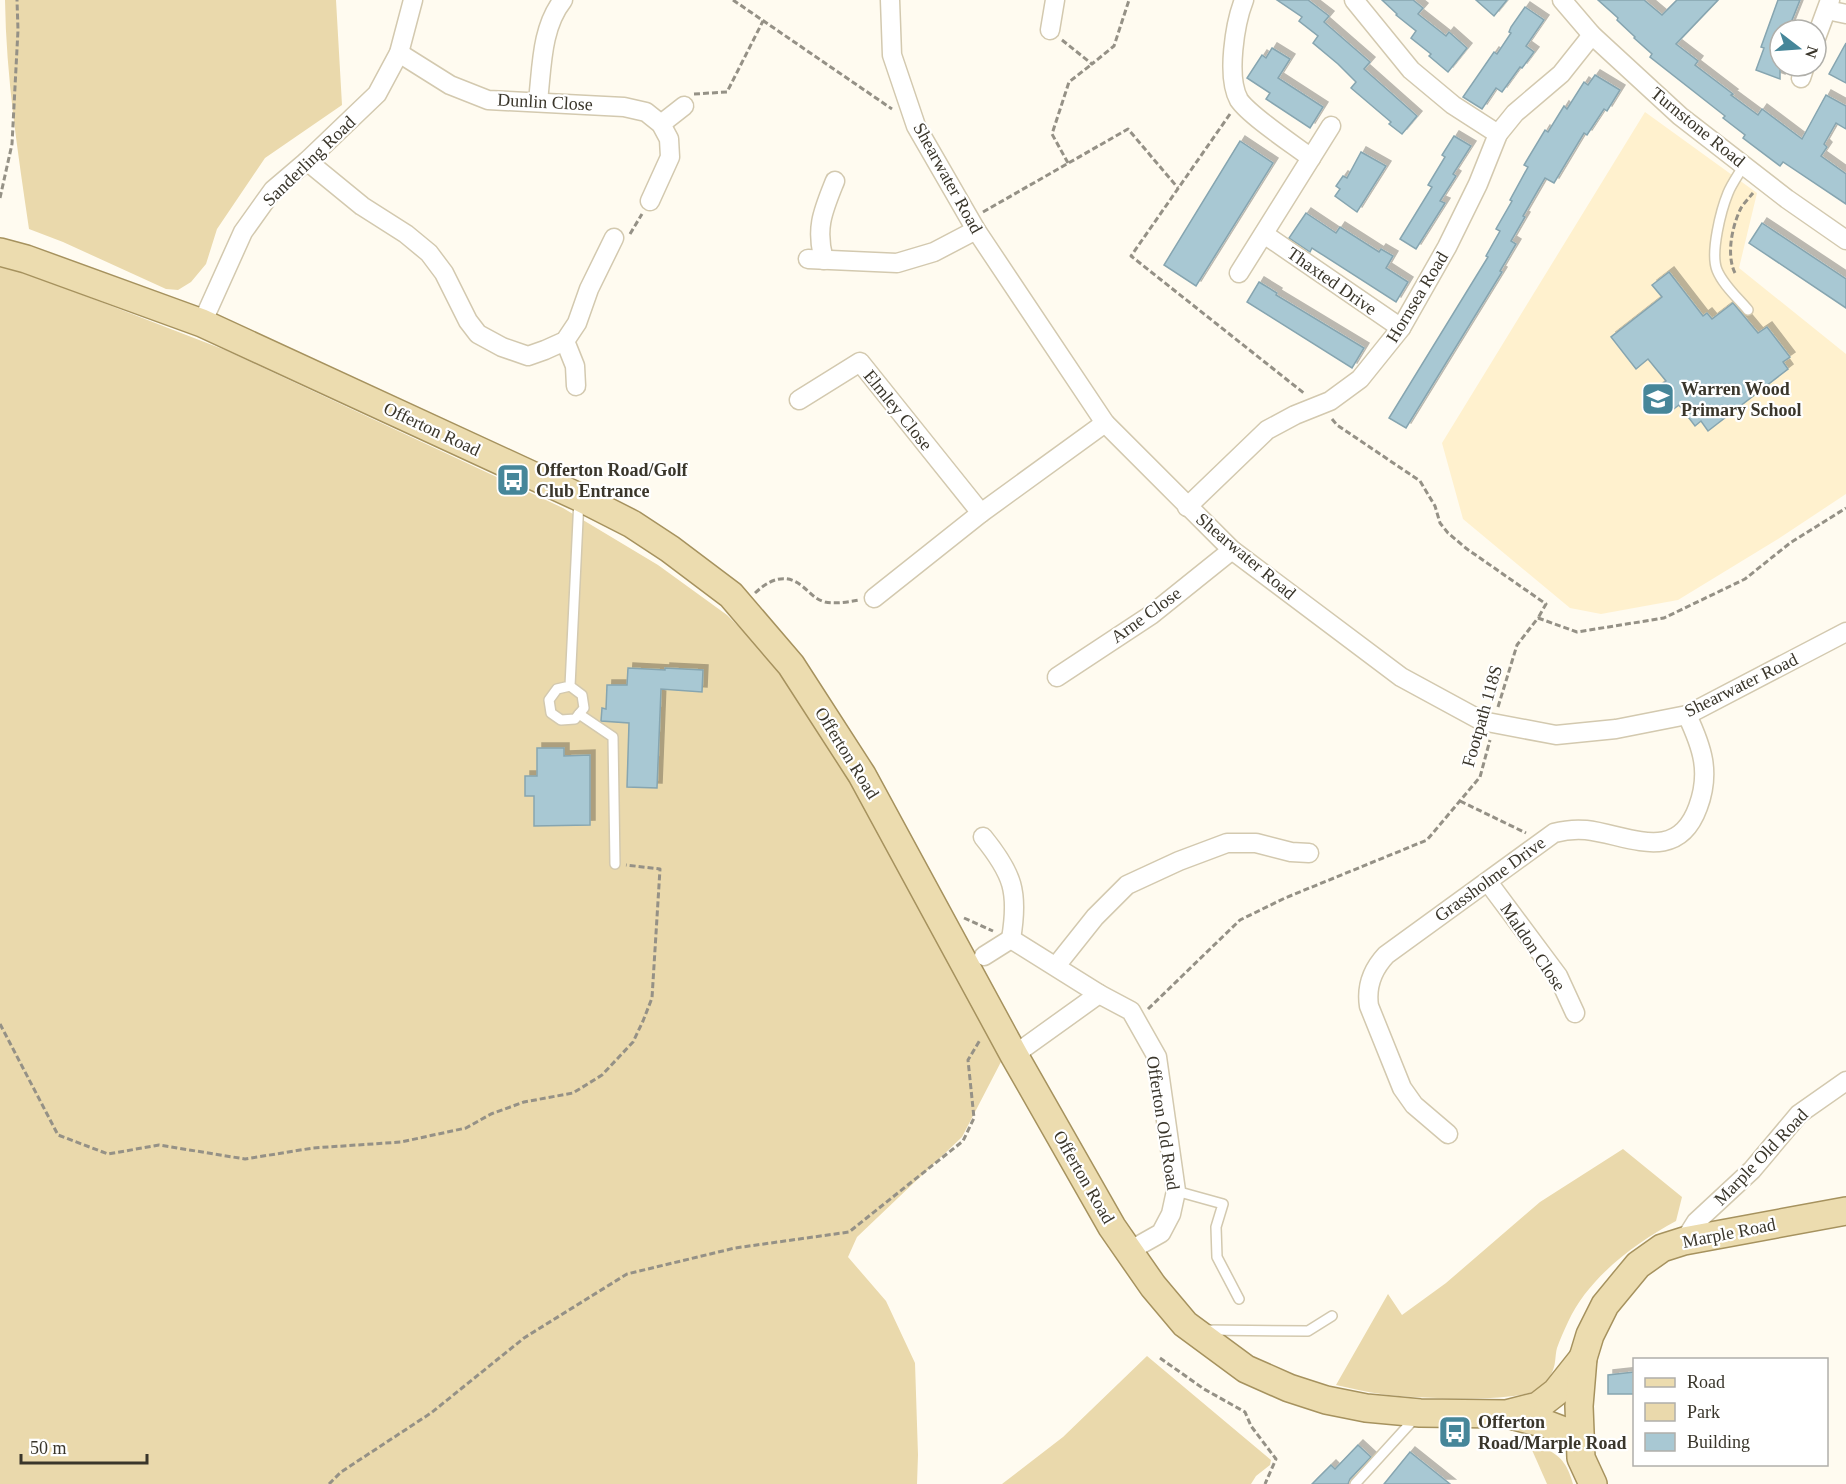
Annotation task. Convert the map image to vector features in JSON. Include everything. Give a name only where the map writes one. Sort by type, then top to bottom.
[{"type":"main road","name":"Offerton Road","points":[[0,252],[26,259],[202,323],[579,497],[632,524],[670,549],[731,595],[791,665],[862,775],[1014,1055],[1112,1227],[1153,1286],[1185,1324],[1246,1370],[1326,1400],[1366,1408],[1420,1413],[1506,1414],[1545,1424],[1580,1437]]},
{"type":"main road","name":"Marple Road","points":[[1593,1484],[1581,1458],[1579,1406],[1583,1358],[1590,1335],[1605,1305],[1623,1281],[1649,1257],[1690,1231],[1846,1211]]},
{"type":"main road","name":"Offerton Road","points":[[1506,1414],[1538,1406],[1556,1392],[1583,1358]]},
{"type":"street","name":"Sanderling Road","points":[[202,323],[243,232],[273,190],[377,94],[399,53],[413,0]]},
{"type":"street","points":[[538,101],[546,38],[550,22],[563,0]]},
{"type":"street","name":"Shearwater Road","points":[[890,0],[892,55],[916,126],[973,225],[1105,423],[1232,550],[1401,676],[1482,721],[1556,735],[1616,729],[1687,714],[1846,632]]},
{"type":"street","points":[[1050,30],[1055,0]]},
{"type":"street","points":[[1244,0],[1238,22],[1233,64],[1234,84],[1239,100],[1257,117],[1311,158]]},
{"type":"street","points":[[1354,0],[1411,70],[1453,105],[1498,134]]},
{"type":"street","name":"Turnstone Road","points":[[1562,0],[1592,35],[1680,116],[1787,199],[1846,240]]},
{"type":"street","points":[[1828,5],[1846,14]]},
{"type":"street","name":"Hornsea Road","points":[[1187,507],[1267,430],[1330,401],[1360,380],[1401,328],[1447,248],[1478,184],[1498,134],[1515,113],[1561,74],[1592,35]]},
{"type":"street","name":"Dunlin Close","points":[[399,53],[450,85],[488,100],[624,107],[646,112],[661,124]]},
{"type":"street","points":[[650,201],[670,158],[669,140],[661,124],[684,106]]},
{"type":"street","points":[[1239,273],[1331,126]]},
{"type":"street","points":[[307,161],[362,206],[406,234],[429,253],[444,273],[468,321],[478,334],[502,347],[528,356],[565,341],[577,323],[589,289],[614,238]]},
{"type":"street","points":[[835,181],[819,231],[820,244],[816,259],[897,263],[934,252],[973,225]]},
{"type":"street","name":"Thaxted Drive","points":[[1264,234],[1401,328]]},
{"type":"street","points":[[565,341],[575,366],[576,386]]},
{"type":"street","name":"Elmley Close","points":[[799,400],[860,362],[981,513]]},
{"type":"street","points":[[874,597],[981,513],[1105,423]]},
{"type":"street","name":"Arne Close","points":[[1057,677],[1150,615],[1232,550]]},
{"type":"street","name":"Grassholme Drive","points":[[1448,1134],[1414,1105],[1402,1088],[1370,1006],[1367,994],[1372,974],[1386,955],[1554,833],[1587,830],[1652,844],[1670,841],[1685,830],[1694,817],[1702,795],[1705,770],[1699,741],[1687,714]]},
{"type":"street","points":[[983,837],[1000,858],[1012,884],[1015,912],[1011,939],[984,956]]},
{"type":"street","points":[[1056,966],[1095,917],[1127,885],[1179,861],[1227,843],[1256,843],[1290,852],[1309,853]]},
{"type":"street","name":"Maldon Close","points":[[1488,882],[1558,976],[1575,1013]]},
{"type":"street","name":"Offerton Old Road","points":[[1011,939],[1131,1011],[1156,1057],[1176,1191],[1171,1214],[1161,1233],[1129,1251]]},
{"type":"street","points":[[1014,1055],[1100,994]]},
{"type":"street","name":"Marple Old Road","points":[[1690,1231],[1752,1170],[1799,1114],[1846,1081]]},
{"type":"lane","points":[[1744,164],[1728,193],[1717,234],[1714,257],[1716,269],[1723,280],[1748,310]]},
{"type":"lane","points":[[570,686],[579,497]]},
{"type":"lane","points":[[570,686],[582,695],[584,708],[575,719],[561,720],[551,712],[549,700],[557,688],[570,686]]},
{"type":"lane","points":[[579,714],[613,737],[615,864]]},
{"type":"lane","points":[[1176,1191],[1223,1204],[1216,1227],[1217,1257],[1239,1299]]},
{"type":"lane","points":[[1193,1330],[1308,1331],[1332,1316]]},
{"type":"lane","points":[[1356,1484],[1420,1413]]},
{"type":"path","points":[[0,198],[12,144],[18,30],[17,0]]},
{"type":"path","points":[[733,0],[916,126]]},
{"type":"path","points":[[1068,163],[1052,134],[1069,82],[1114,46],[1129,0]]},
{"type":"path","points":[[684,106],[691,94],[727,92],[763,21]]},
{"type":"path","points":[[1050,30],[1092,64]]},
{"type":"path","points":[[1239,100],[1131,256],[1320,405],[1337,425],[1420,481],[1435,506],[1440,523],[1448,533],[1467,549],[1546,604],[1538,618],[1577,632],[1664,618],[1745,579],[1790,543],[1846,508]]},
{"type":"path","points":[[973,225],[1068,163],[1128,129],[1178,188]]},
{"type":"path","points":[[1738,279],[1731,264],[1734,230],[1741,207],[1763,180]]},
{"type":"path","points":[[614,238],[629,236],[650,201]]},
{"type":"path","points":[[741,607],[764,585],[777,578],[790,579],[802,586],[812,597],[826,602],[874,597]]},
{"type":"path","name":"Footpath 118S","points":[[1136,1021],[1240,920],[1285,898],[1427,840],[1480,777],[1493,723],[1517,645],[1538,618]]},
{"type":"path","points":[[1460,801],[1541,841]]},
{"type":"path","points":[[0,1024],[58,1135],[108,1154],[159,1146],[245,1160],[313,1148],[401,1142],[466,1128],[491,1114],[524,1102],[573,1093],[602,1075],[633,1042],[652,998],[660,869],[615,864]]},
{"type":"path","points":[[962,917],[1011,939]]},
{"type":"path","points":[[329,1484],[341,1472],[431,1413],[524,1338],[627,1274],[735,1248],[849,1232],[963,1141],[974,1118],[968,1060],[994,1017]]},
{"type":"path","points":[[1160,1358],[1204,1389],[1245,1412],[1251,1426],[1276,1459],[1264,1484]]},
{"type":"shaded area","name":"Warren Wood Primary School","points":[[1645,112],[1757,193],[1739,268],[1846,354],[1846,494],[1678,600],[1601,614],[1570,608],[1463,519],[1442,443]]},
{"type":"green space","points":[[5,0],[336,0],[342,105],[265,158],[217,229],[206,264],[191,282],[178,290],[166,289],[29,229],[10,86]]},
{"type":"green space","points":[[0,266],[21,271],[225,350],[563,508],[658,565],[727,615],[786,674],[906,876],[1003,1058],[962,1137],[857,1237],[848,1257],[886,1301],[915,1363],[917,1484],[0,1484]]},
{"type":"green space","points":[[1623,1149],[1682,1197],[1676,1221],[1629,1251],[1614,1263],[1588,1291],[1577,1306],[1562,1335],[1552,1372],[1539,1388],[1529,1393],[1511,1396],[1438,1398],[1394,1396],[1336,1385],[1388,1294],[1402,1315],[1446,1283],[1540,1202]]},
{"type":"green space","points":[[1147,1356],[1271,1460],[1270,1465],[1256,1476],[1251,1484],[1002,1484],[1063,1437]]},
{"type":"green space","points":[[1546,1449],[1557,1455],[1564,1463],[1573,1484],[1547,1484],[1532,1450]]},
{"type":"building","points":[[1277,0],[1308,0],[1329,16],[1324,22],[1370,62],[1364,69],[1417,116],[1402,134],[1351,88],[1356,82],[1313,43],[1318,36],[1299,21],[1302,17]]},
{"type":"building","points":[[1382,0],[1413,0],[1423,8],[1418,14],[1446,36],[1449,32],[1467,48],[1448,72],[1411,38],[1416,31]]},
{"type":"building","points":[[1476,0],[1507,0],[1494,16]]},
{"type":"building","points":[[1598,0],[1644,0],[1662,15],[1677,0],[1718,0],[1676,44],[1698,61],[1695,65],[1733,94],[1731,95],[1758,115],[1762,109],[1802,139],[1826,95],[1846,106],[1846,129],[1836,123],[1824,144],[1827,147],[1821,156],[1846,174],[1846,204],[1783,162],[1780,166],[1743,138],[1745,135],[1723,118],[1725,116],[1650,57],[1652,54]]},
{"type":"building","points":[[1778,0],[1800,0],[1793,18],[1771,18]]},
{"type":"building","points":[[1525,7],[1544,20],[1526,46],[1534,52],[1502,92],[1496,88],[1482,109],[1463,97],[1494,52],[1497,54]]},
{"type":"building","points":[[1768,28],[1768,74],[1756,70],[1764,48],[1761,47]]},
{"type":"building","points":[[1846,43],[1846,83],[1829,74]]},
{"type":"building","points":[[1272,48],[1290,59],[1278,78],[1323,107],[1310,128],[1266,99],[1270,93],[1247,78],[1262,55],[1266,58]]},
{"type":"building","points":[[1595,75],[1620,90],[1607,111],[1604,109],[1587,135],[1584,133],[1554,183],[1545,178],[1511,241],[1516,244],[1500,271],[1502,272],[1406,428],[1389,418],[1488,257],[1486,256],[1500,231],[1496,229],[1528,167],[1524,165],[1545,130],[1548,132],[1564,106],[1567,109],[1584,82],[1588,85]]},
{"type":"building","points":[[1454,136],[1471,146],[1453,174],[1456,176],[1440,201],[1445,203],[1416,249],[1400,239],[1432,187],[1428,185],[1445,157],[1442,155]]},
{"type":"building","points":[[1240,141],[1273,163],[1196,286],[1164,265]]},
{"type":"building","points":[[1361,152],[1386,166],[1357,212],[1335,196],[1340,189],[1336,186],[1343,176],[1347,178]]},
{"type":"building","points":[[1306,213],[1336,233],[1340,227],[1379,252],[1381,249],[1393,256],[1386,268],[1408,282],[1396,302],[1312,248],[1310,252],[1289,238]]},
{"type":"building","points":[[1762,223],[1846,279],[1846,308],[1749,243]]},
{"type":"building","points":[[1669,272],[1703,316],[1707,313],[1712,319],[1733,303],[1758,333],[1767,327],[1790,357],[1783,362],[1788,369],[1708,431],[1701,421],[1695,426],[1679,405],[1671,411],[1655,390],[1666,381],[1648,359],[1636,369],[1611,337],[1662,297],[1652,285]]},
{"type":"building","points":[[1259,282],[1277,293],[1276,295],[1364,348],[1352,368],[1247,302]]},
{"type":"building","points":[[628,668],[703,670],[702,692],[661,689],[657,788],[627,787],[629,723],[601,721],[602,708],[606,709],[607,685],[627,685]]},
{"type":"building","points":[[537,748],[564,748],[564,756],[590,755],[590,825],[534,826],[534,796],[525,796],[525,776],[537,776]]},
{"type":"building","points":[[1633,1372],[1633,1394],[1608,1394],[1608,1375]]},
{"type":"building","points":[[1358,1445],[1371,1457],[1348,1484],[1312,1484],[1331,1465],[1335,1469]]},
{"type":"building","points":[[1410,1452],[1450,1484],[1384,1484]]},
{"type":"place","name":"Warren Wood Primary School","points":[[1658,399]]},
{"type":"place","name":"Offerton Road/Golf Club Entrance","points":[[513,480]]},
{"type":"place","name":"Offerton Road/Marple Road","points":[[1455,1432]]}]
